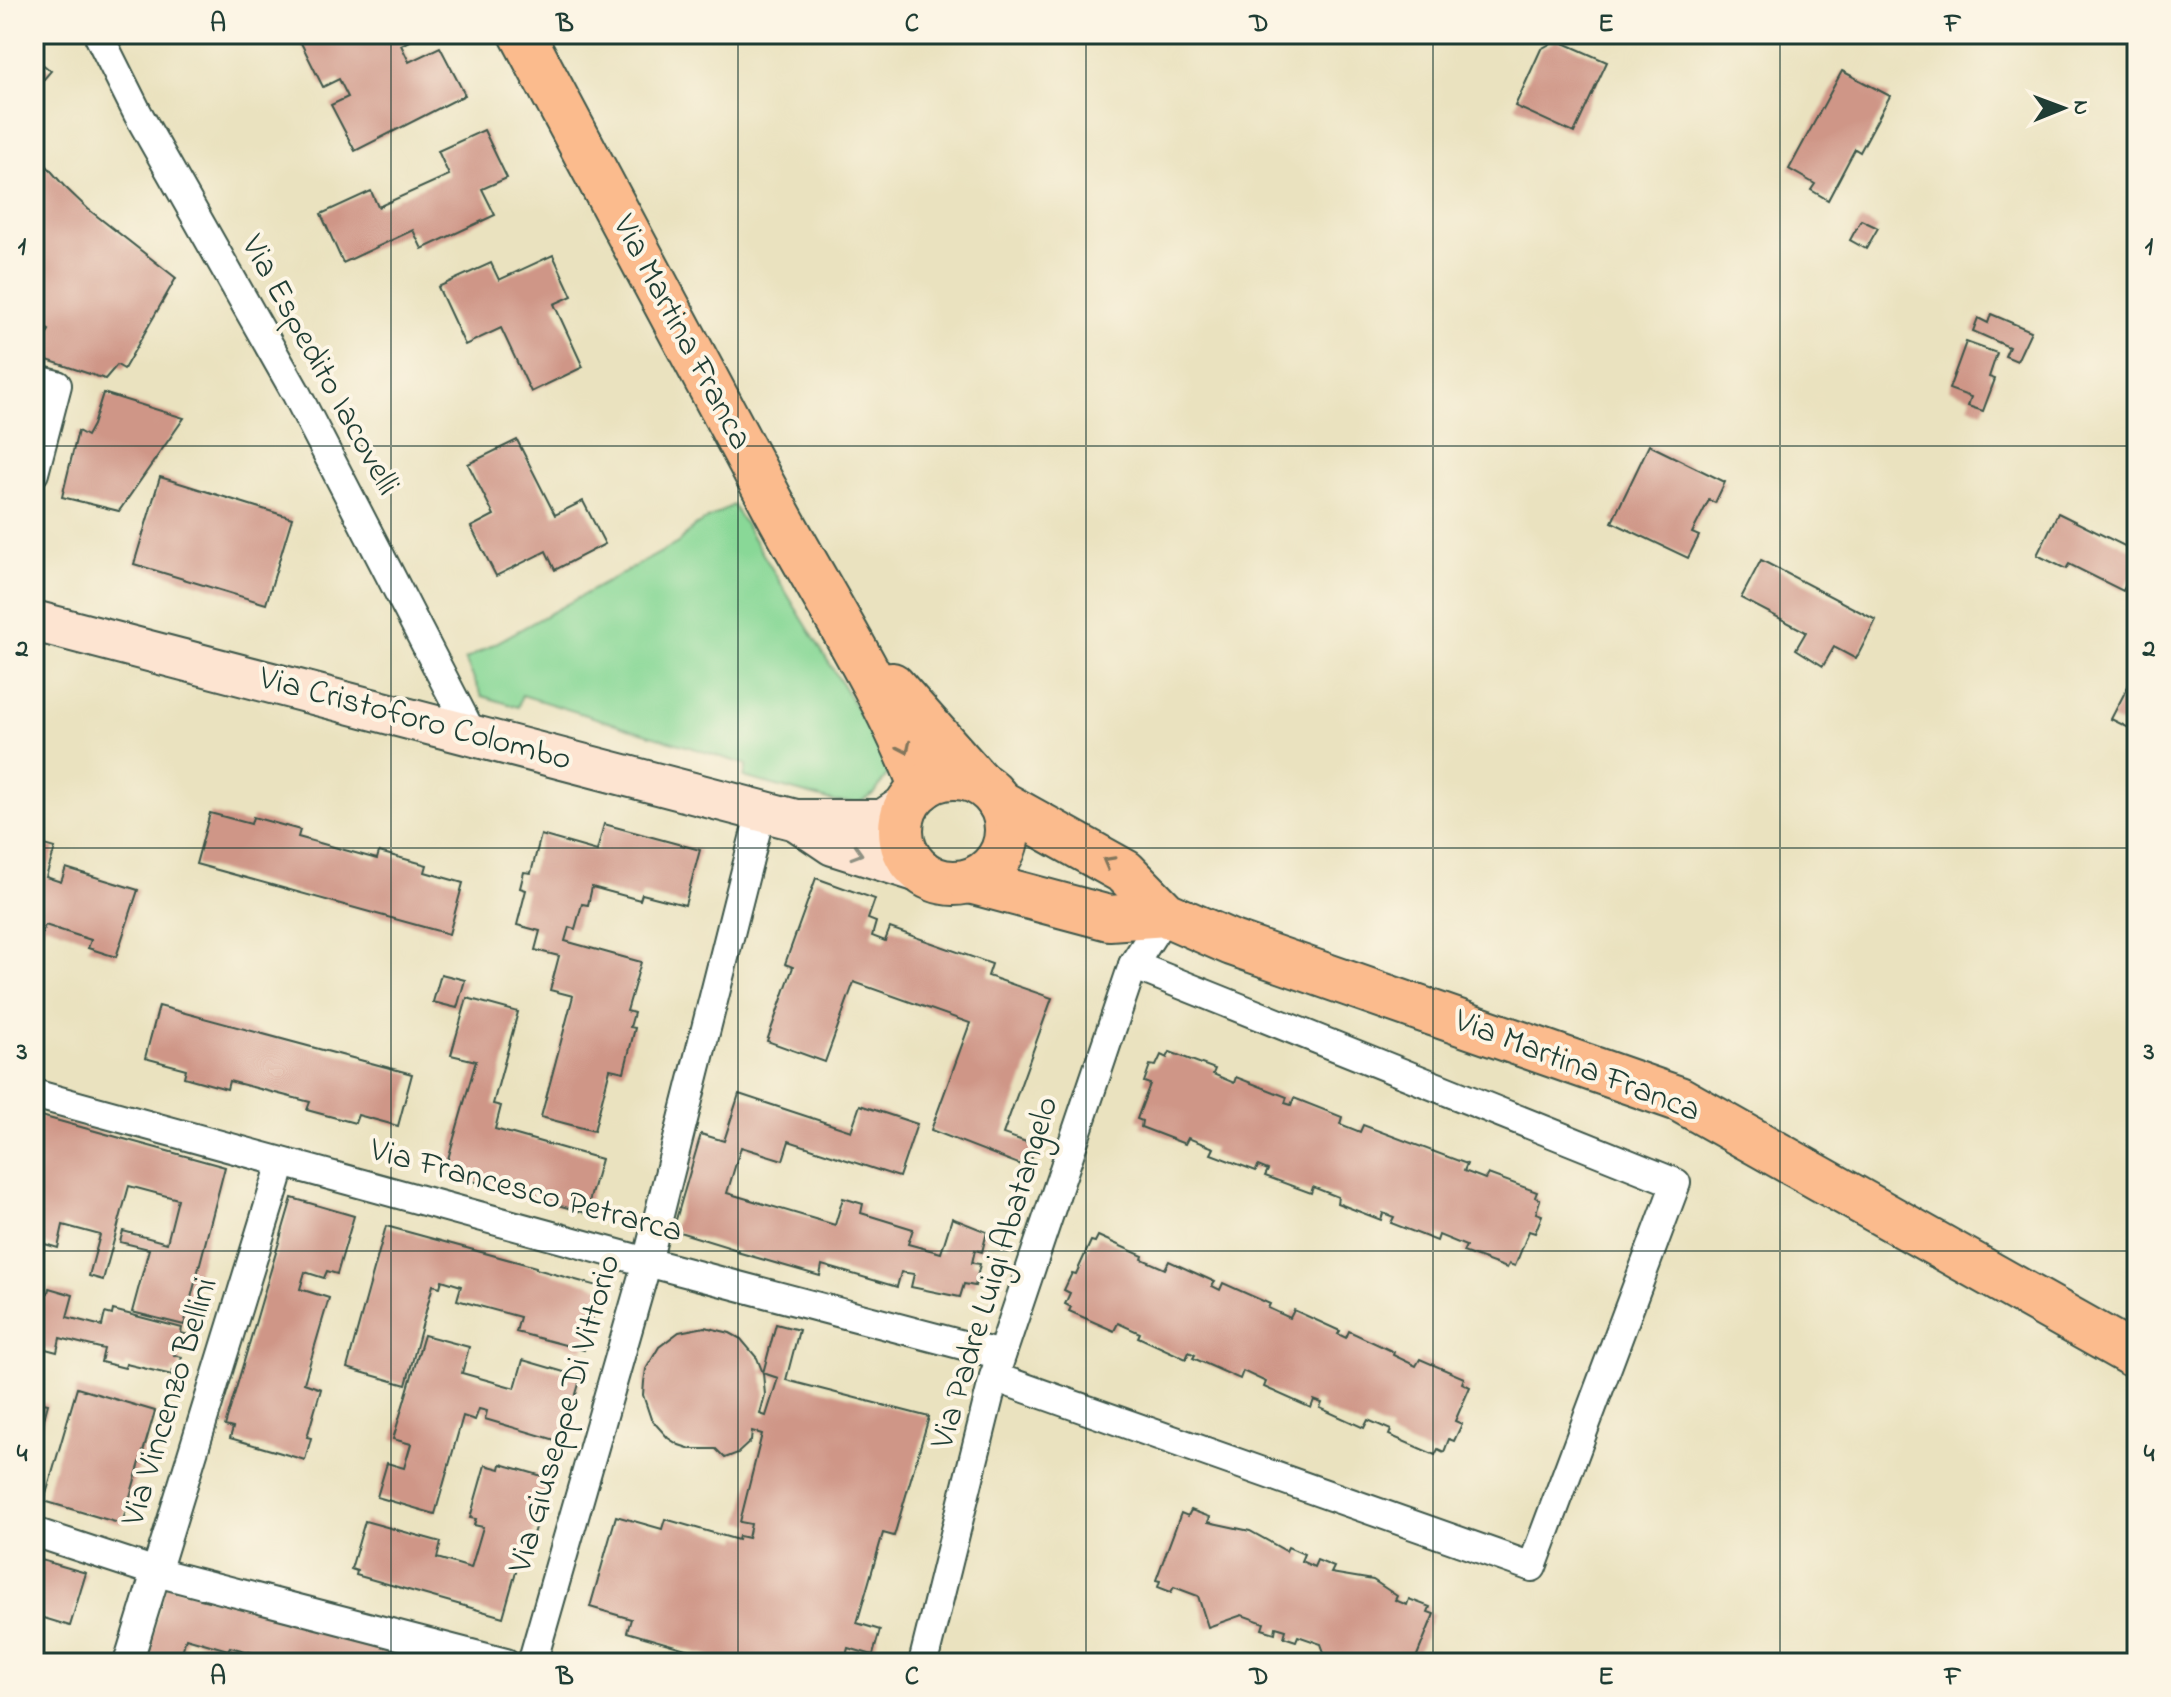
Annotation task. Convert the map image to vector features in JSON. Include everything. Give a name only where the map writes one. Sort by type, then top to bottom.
[{"type":"main road","name":"Via Martina Franca","points":[[522,34],[907,750],[916,795]]},
{"type":"main road","name":"Via Martina Franca","points":[[844,629],[988,792],[1125,872],[1166,914],[1232,943],[1679,1099],[2137,1357]]},
{"type":"main road","points":[[948,777],[963,778],[988,792],[1006,817],[1004,848],[996,862],[985,874],[970,881],[937,881],[922,873],[911,862],[901,832],[903,816],[916,795],[934,781],[948,777]]},
{"type":"main road","name":"Via Martina Franca","points":[[970,881],[1109,918],[1166,914]]},
{"type":"street","name":"Via Espedito Iacovelli","points":[[98,34],[138,114],[296,393],[472,734]]},
{"type":"street","points":[[34,473],[46,382]]},
{"type":"street","name":"Via Cristoforo Colombo","points":[[34,621],[779,816],[883,820],[916,795]]},
{"type":"street","name":"Via Cristoforo Colombo","points":[[779,816],[833,845],[922,873]]},
{"type":"street","name":"Via Giuseppe Di Vittorio","points":[[532,1663],[779,816]]},
{"type":"street","name":"Via Padre Luigi Abatangelo","points":[[923,1663],[998,1366],[1133,965],[1166,914]]},
{"type":"street","name":"Via Francesco Petrarca","points":[[34,1094],[647,1262],[998,1366],[1532,1567],[1676,1183],[1133,965]]},
{"type":"street","name":"Via Vincenzo Bellini","points":[[128,1663],[282,1163]]},
{"type":"street","points":[[34,1532],[156,1572],[506,1663]]},
{"type":"green space","points":[[733,505],[887,758],[888,773],[875,793],[860,802],[836,802],[744,777],[747,765],[522,695],[518,707],[482,696],[465,660],[678,543],[695,526]]},
{"type":"building","points":[[308,34],[423,34],[401,45],[409,62],[440,47],[465,95],[355,151],[331,105],[348,97],[339,79],[323,87],[299,39]]},
{"type":"building","points":[[1557,40],[1607,62],[1574,133],[1515,106],[1541,49]]},
{"type":"building","points":[[41,63],[51,71],[37,87],[34,72]]},
{"type":"building","points":[[1842,71],[1890,96],[1860,152],[1855,149],[1828,200],[1811,190],[1815,184],[1789,169]]},
{"type":"building","points":[[484,130],[507,178],[482,189],[495,215],[422,249],[413,230],[343,263],[321,214],[371,191],[378,207],[449,175],[438,151]]},
{"type":"building","points":[[34,151],[88,209],[176,278],[124,369],[117,365],[105,379],[35,356],[49,330],[34,321]]},
{"type":"building","points":[[1861,220],[1878,228],[1866,249],[1850,240]]},
{"type":"building","points":[[553,255],[572,296],[554,304],[583,367],[531,392],[501,328],[465,345],[438,287],[491,263],[499,280]]},
{"type":"building","points":[[1991,314],[2031,331],[2017,361],[2005,356],[2009,347],[1973,331],[1978,318],[1988,323]]},
{"type":"building","points":[[1966,342],[1997,353],[1989,377],[1995,379],[1983,411],[1968,406],[1971,397],[1949,389]]},
{"type":"building","points":[[103,393],[184,418],[119,511],[62,497],[78,431],[87,436]]},
{"type":"building","points":[[517,440],[555,515],[583,501],[605,544],[555,570],[546,551],[496,576],[471,527],[494,515],[468,464]]},
{"type":"building","points":[[1649,445],[1725,482],[1715,503],[1709,500],[1692,533],[1699,536],[1688,558],[1612,522]]},
{"type":"building","points":[[160,477],[292,518],[266,604],[134,564]]},
{"type":"building","points":[[2058,513],[2137,552],[2137,562],[2123,591],[2069,564],[2066,569],[2037,555]]},
{"type":"building","points":[[1761,560],[1876,620],[1856,659],[1834,647],[1823,666],[1796,649],[1806,632],[1741,598]]},
{"type":"building","points":[[2137,669],[2137,732],[2111,719]]},
{"type":"building","points":[[210,813],[251,824],[253,817],[300,830],[298,837],[377,859],[379,852],[427,865],[425,872],[463,883],[449,934],[196,864]]},
{"type":"building","points":[[604,824],[700,850],[685,905],[642,894],[640,900],[592,887],[588,905],[582,904],[575,929],[569,927],[565,941],[641,962],[627,1011],[634,1013],[630,1027],[635,1028],[624,1072],[610,1069],[594,1131],[541,1117],[573,996],[550,990],[559,956],[535,950],[540,931],[517,925],[526,890],[520,888],[524,872],[531,873],[541,835],[597,851]]},
{"type":"building","points":[[34,842],[55,848],[46,877],[61,882],[66,868],[138,890],[116,957],[88,948],[91,940],[45,925],[34,957]]},
{"type":"building","points":[[816,878],[875,899],[868,919],[876,922],[872,936],[885,941],[890,928],[992,964],[988,976],[1052,998],[1003,1134],[1035,1145],[1029,1168],[931,1130],[970,1023],[854,982],[825,1062],[767,1041],[793,967],[785,964]]},
{"type":"building","points":[[441,974],[465,980],[457,1008],[433,1002]]},
{"type":"building","points":[[467,998],[518,1012],[493,1104],[501,1106],[495,1129],[601,1159],[586,1213],[444,1173],[476,1061],[451,1055]]},
{"type":"building","points":[[159,1006],[412,1074],[398,1126],[358,1115],[355,1123],[307,1110],[310,1102],[229,1081],[227,1089],[184,1077],[186,1069],[145,1058]]},
{"type":"building","points":[[1170,1052],[1215,1069],[1213,1074],[1234,1083],[1236,1077],[1287,1097],[1285,1103],[1291,1105],[1294,1098],[1342,1117],[1340,1124],[1360,1132],[1363,1125],[1467,1164],[1464,1171],[1485,1179],[1488,1174],[1537,1192],[1535,1197],[1540,1200],[1536,1213],[1542,1215],[1535,1233],[1529,1231],[1515,1266],[1509,1264],[1507,1268],[1463,1252],[1466,1246],[1439,1235],[1437,1241],[1391,1223],[1394,1217],[1383,1213],[1381,1220],[1337,1203],[1338,1197],[1313,1187],[1311,1193],[1265,1176],[1268,1170],[1258,1166],[1256,1171],[1211,1154],[1214,1148],[1188,1138],[1185,1144],[1141,1127],[1142,1121],[1137,1119],[1150,1084],[1144,1082],[1150,1065],[1156,1066],[1161,1055],[1167,1058]]},
{"type":"building","points":[[739,1094],[851,1131],[860,1105],[917,1124],[899,1177],[789,1141],[783,1160],[741,1147],[727,1193],[835,1225],[843,1198],[863,1204],[861,1213],[913,1229],[908,1244],[941,1253],[952,1218],[987,1232],[982,1252],[975,1250],[972,1263],[980,1264],[975,1286],[964,1284],[960,1297],[911,1287],[914,1274],[901,1272],[897,1287],[822,1265],[820,1276],[673,1230],[701,1134],[724,1141]]},
{"type":"building","points":[[34,1114],[225,1167],[184,1325],[132,1312],[149,1249],[120,1242],[123,1231],[167,1243],[178,1199],[129,1186],[103,1280],[89,1276],[100,1235],[63,1225],[58,1248],[45,1244],[40,1264],[34,1262]]},
{"type":"building","points":[[292,1198],[354,1216],[337,1274],[327,1271],[324,1278],[305,1272],[300,1289],[329,1298],[304,1383],[321,1389],[307,1437],[311,1438],[305,1460],[230,1438],[233,1428],[225,1426]]},
{"type":"building","points":[[386,1226],[601,1287],[584,1350],[516,1332],[520,1317],[457,1300],[461,1286],[442,1280],[440,1287],[433,1285],[406,1385],[347,1368]]},
{"type":"building","points":[[1098,1236],[1165,1269],[1169,1261],[1215,1282],[1212,1286],[1220,1290],[1223,1283],[1270,1304],[1268,1308],[1290,1318],[1294,1310],[1340,1331],[1338,1334],[1346,1338],[1349,1331],[1416,1366],[1420,1359],[1464,1378],[1462,1383],[1470,1387],[1455,1421],[1462,1424],[1454,1441],[1449,1439],[1444,1452],[1438,1449],[1435,1455],[1389,1435],[1391,1430],[1368,1420],[1364,1428],[1320,1408],[1322,1403],[1314,1400],[1311,1408],[1264,1387],[1266,1382],[1243,1371],[1240,1379],[1193,1358],[1195,1355],[1189,1352],[1186,1359],[1138,1337],[1140,1333],[1118,1323],[1114,1331],[1069,1311],[1071,1307],[1065,1304],[1070,1293],[1064,1290],[1072,1273],[1076,1274],[1091,1241],[1095,1242]]},
{"type":"building","points":[[49,1288],[73,1295],[67,1317],[102,1326],[105,1313],[112,1315],[113,1310],[182,1328],[181,1333],[189,1335],[185,1348],[177,1346],[174,1355],[182,1357],[178,1371],[173,1370],[172,1375],[126,1364],[125,1368],[101,1362],[104,1349],[60,1338],[57,1352],[34,1346],[34,1289],[48,1293]]},
{"type":"building","points":[[776,1324],[799,1330],[786,1380],[929,1417],[894,1536],[883,1533],[857,1623],[880,1630],[873,1655],[848,1648],[844,1663],[734,1663],[627,1632],[631,1619],[590,1607],[616,1516],[662,1529],[665,1519],[738,1540],[739,1536],[748,1538],[751,1524],[740,1522],[762,1434],[752,1431],[751,1441],[738,1453],[725,1458],[716,1449],[691,1449],[668,1438],[651,1419],[643,1395],[646,1369],[659,1347],[679,1332],[705,1327],[730,1333],[741,1339],[757,1358],[763,1373]],"holes":[[[763,1373],[778,1378],[766,1416],[760,1414],[765,1395]]]},
{"type":"building","points":[[424,1335],[469,1347],[462,1373],[515,1388],[523,1360],[581,1377],[562,1442],[485,1419],[487,1411],[479,1409],[475,1420],[463,1416],[435,1514],[377,1497],[387,1463],[404,1468],[411,1444],[393,1439]]},
{"type":"building","points":[[77,1388],[155,1411],[122,1524],[44,1501]]},
{"type":"building","points":[[34,1401],[48,1404],[35,1452],[34,1452]]},
{"type":"building","points":[[501,1464],[549,1478],[532,1538],[526,1536],[503,1617],[356,1575],[357,1571],[351,1569],[365,1521],[441,1542],[437,1558],[471,1568],[483,1527],[474,1525],[476,1519],[470,1518],[485,1465],[500,1469]]},
{"type":"building","points":[[1191,1510],[1210,1517],[1208,1522],[1250,1531],[1286,1551],[1288,1547],[1304,1554],[1301,1561],[1314,1567],[1317,1560],[1334,1567],[1331,1573],[1373,1580],[1397,1596],[1395,1600],[1407,1605],[1409,1599],[1430,1607],[1428,1612],[1434,1614],[1414,1663],[1328,1663],[1321,1644],[1298,1636],[1296,1641],[1284,1637],[1286,1630],[1276,1627],[1275,1633],[1262,1629],[1264,1623],[1242,1615],[1208,1627],[1198,1596],[1174,1587],[1171,1592],[1158,1587],[1160,1581],[1156,1580],[1181,1513],[1188,1516]]},
{"type":"building","points":[[34,1558],[86,1573],[70,1626],[34,1615]]},
{"type":"building","points":[[166,1585],[448,1662],[258,1663],[260,1655],[186,1638],[179,1663],[144,1663]]}]
